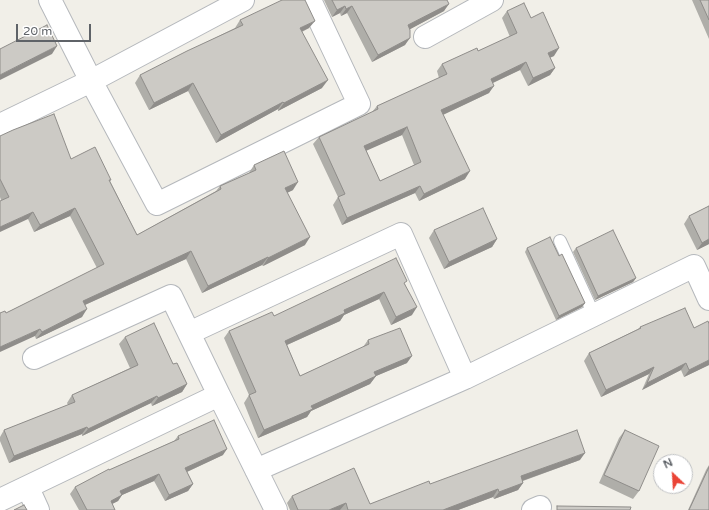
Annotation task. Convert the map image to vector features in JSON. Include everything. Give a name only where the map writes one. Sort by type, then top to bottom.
[{"type":"street","points":[[50,0],[91,81],[157,204],[359,104],[310,0]]},
{"type":"street","points":[[0,125],[91,81],[243,0]]},
{"type":"street","points":[[425,37],[492,0]]},
{"type":"street","points":[[189,333],[401,234],[465,378]]},
{"type":"street","points":[[256,470],[465,378],[694,266],[709,299]]},
{"type":"street","points":[[34,358],[171,296],[276,510]]},
{"type":"street","points":[[0,500],[28,488],[219,395]]},
{"type":"street","points":[[28,488],[38,510]]},
{"type":"lane","points":[[560,241],[594,315]]},
{"type":"building","points":[[282,0],[305,0],[315,21],[300,28],[328,80],[221,135],[193,83],[154,103],[140,75],[243,25],[240,20]]},
{"type":"building","points":[[332,0],[447,0],[449,4],[408,25],[410,30],[410,38],[378,55],[352,6],[346,9],[345,6],[337,10]]},
{"type":"building","points":[[700,0],[709,0],[709,20]]},
{"type":"building","points":[[524,3],[531,18],[543,12],[559,48],[548,53],[555,68],[533,78],[526,62],[491,79],[494,86],[441,110],[470,171],[424,194],[420,186],[347,218],[338,197],[345,194],[319,137],[378,109],[377,106],[447,74],[442,64],[477,48],[478,51],[517,33],[507,11]],"holes":[[[407,127],[421,162],[380,181],[364,146]]]},
{"type":"building","points":[[47,25],[57,46],[0,75],[0,49]]},
{"type":"building","points":[[54,114],[71,159],[95,147],[111,180],[109,180],[137,235],[221,189],[220,186],[256,170],[254,165],[284,151],[298,182],[285,188],[310,237],[208,286],[191,251],[83,301],[87,309],[42,332],[40,329],[0,347],[0,313],[5,311],[6,313],[104,264],[75,208],[40,225],[33,212],[0,227],[0,201],[9,197],[0,179],[0,136]]},
{"type":"building","points":[[709,206],[709,239],[702,243],[689,216]]},
{"type":"building","points":[[483,208],[497,239],[449,262],[434,230]]},
{"type":"building","points":[[613,230],[636,278],[598,296],[576,248]]},
{"type":"building","points":[[550,237],[559,256],[562,254],[585,303],[559,316],[527,248]]},
{"type":"building","points":[[396,258],[407,281],[404,283],[417,307],[396,317],[384,292],[344,310],[345,313],[285,341],[300,376],[369,344],[368,340],[400,328],[412,356],[374,372],[376,376],[311,406],[313,409],[264,430],[249,395],[256,392],[229,331],[272,312],[274,316]]},
{"type":"building","points":[[685,308],[694,328],[708,321],[709,360],[689,370],[686,363],[647,383],[654,367],[606,390],[589,353],[641,328],[640,327]]},
{"type":"building","points":[[154,323],[173,364],[177,363],[187,384],[158,398],[157,396],[88,429],[87,427],[14,456],[4,430],[75,402],[72,395],[138,365],[125,337]]},
{"type":"building","points":[[214,420],[227,449],[185,468],[193,484],[169,495],[159,474],[120,491],[122,495],[111,501],[115,510],[87,510],[75,487],[109,469],[179,439],[178,436]]},
{"type":"building","points":[[577,430],[585,453],[521,476],[523,483],[499,492],[498,489],[443,510],[348,510],[346,503],[329,510],[298,510],[292,496],[354,468],[370,504],[429,481],[430,484]]},
{"type":"building","points":[[625,430],[659,446],[655,454],[653,454],[653,460],[639,491],[604,475]]},
{"type":"building","points":[[709,467],[709,510],[689,510]]},
{"type":"building","points":[[24,505],[27,510],[14,510]]},
{"type":"building","points":[[557,506],[631,507],[630,510],[557,510]]}]
